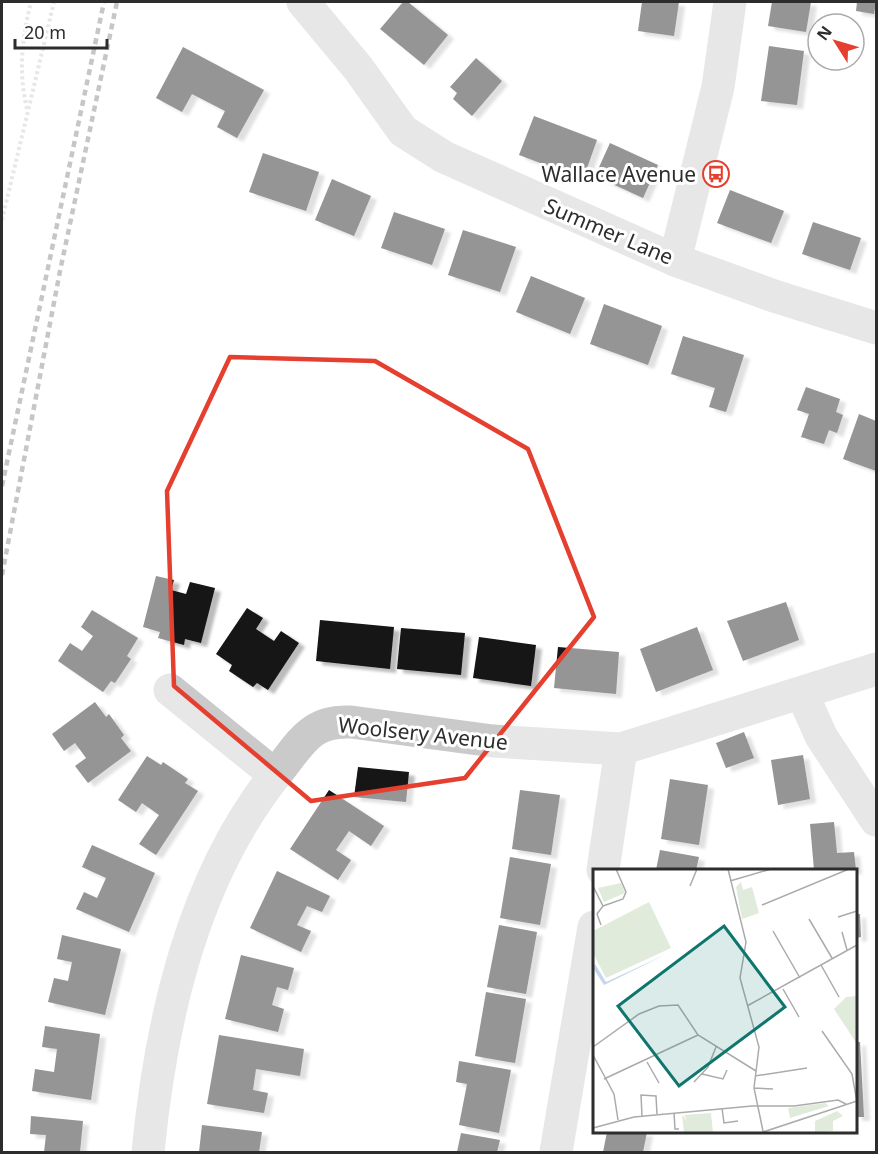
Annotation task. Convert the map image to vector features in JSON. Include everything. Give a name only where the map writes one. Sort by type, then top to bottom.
[{"type":"street","name":"Summer Lane","points":[[303,2],[358,68],[404,131],[454,162],[675,260],[774,296],[876,328]]},
{"type":"street","points":[[675,260],[718,87],[730,2]]},
{"type":"street","name":"Woolsery Avenue","points":[[148,1152],[161,1056],[194,928],[228,845],[274,775],[306,737],[320,726],[332,721],[493,741],[621,749],[876,669]]},
{"type":"street","points":[[170,690],[274,775]]},
{"type":"street","points":[[802,693],[821,736],[876,820]]},
{"type":"street","points":[[603,869],[621,749]]},
{"type":"street","points":[[556,1152],[593,933]]},
{"type":"path","points":[[27,112],[20,80],[25,28],[31,2]]},
{"type":"path","points":[[2,220],[54,2]]},
{"type":"highlighted area","points":[[230,357],[375,361],[528,449],[594,617],[465,778],[311,801],[174,686],[167,491]]},
{"type":"building","points":[[403,2],[408,2],[448,35],[424,65],[380,29]]},
{"type":"building","points":[[642,2],[679,2],[674,36],[638,31]]},
{"type":"building","points":[[772,2],[811,2],[809,12],[806,12],[806,32],[768,26]]},
{"type":"building","points":[[857,2],[876,2],[874,14],[856,11]]},
{"type":"building","points":[[769,46],[804,51],[797,105],[761,101]]},
{"type":"building","points":[[183,47],[264,90],[237,138],[217,127],[225,111],[192,94],[182,112],[156,98]]},
{"type":"building","points":[[476,58],[502,81],[472,116],[453,99],[457,93],[450,87]]},
{"type":"building","points":[[534,116],[597,140],[583,179],[519,155]]},
{"type":"building","points":[[610,143],[658,165],[643,198],[595,176]]},
{"type":"building","points":[[263,153],[319,172],[306,211],[249,192]]},
{"type":"building","points":[[332,179],[371,196],[354,236],[315,220]]},
{"type":"building","points":[[730,190],[784,211],[771,243],[717,223]]},
{"type":"building","points":[[394,212],[445,229],[432,265],[381,248]]},
{"type":"building","points":[[813,222],[861,238],[850,270],[802,254]]},
{"type":"building","points":[[463,230],[516,247],[500,292],[448,275]]},
{"type":"building","points":[[531,276],[585,298],[570,334],[516,312]]},
{"type":"building","points":[[604,304],[662,326],[648,365],[590,344]]},
{"type":"building","points":[[683,336],[744,355],[726,412],[709,407],[715,388],[671,374]]},
{"type":"building","points":[[806,387],[840,399],[836,412],[843,415],[837,433],[829,430],[824,444],[801,437],[809,414],[797,410]]},
{"type":"building","points":[[859,414],[876,421],[876,471],[843,459]]},
{"type":"building","points":[[156,576],[174,580],[171,590],[186,594],[190,582],[215,588],[201,643],[185,639],[184,645],[158,638],[160,632],[143,627]]},
{"type":"building","points":[[786,602],[799,640],[743,661],[727,621]]},
{"type":"building","points":[[247,608],[263,618],[256,629],[274,641],[281,631],[299,643],[268,690],[257,683],[253,687],[229,671],[232,665],[216,654]]},
{"type":"building","points":[[92,610],[138,638],[127,656],[131,659],[115,683],[111,681],[103,692],[58,661],[70,643],[82,651],[93,636],[81,627]]},
{"type":"building","points":[[320,620],[394,627],[390,669],[316,661]]},
{"type":"building","points":[[697,627],[713,670],[656,692],[640,649]]},
{"type":"building","points":[[401,628],[465,633],[461,675],[397,669]]},
{"type":"building","points":[[479,637],[536,645],[531,686],[473,678]]},
{"type":"building","points":[[558,647],[619,652],[616,694],[554,688]]},
{"type":"building","points":[[95,702],[106,717],[109,714],[124,735],[121,738],[131,751],[88,783],[75,766],[86,758],[75,743],[64,751],[52,734]]},
{"type":"building","points":[[744,732],[754,758],[726,768],[716,743]]},
{"type":"building","points":[[803,755],[810,799],[778,805],[771,760]]},
{"type":"building","points":[[147,756],[161,765],[163,762],[188,779],[185,783],[198,791],[156,855],[139,844],[159,815],[142,803],[136,812],[118,800]]},
{"type":"building","points":[[358,767],[409,772],[406,802],[354,797]]},
{"type":"building","points":[[670,779],[708,785],[699,845],[661,839]]},
{"type":"building","points":[[329,790],[384,826],[371,846],[349,831],[336,850],[351,860],[338,880],[290,849]]},
{"type":"building","points":[[520,790],[560,795],[551,855],[512,849]]},
{"type":"building","points":[[834,822],[837,853],[854,852],[856,869],[814,869],[810,824]]},
{"type":"building","points":[[92,845],[155,873],[129,932],[76,909],[84,892],[97,898],[106,878],[82,867]]},
{"type":"building","points":[[660,850],[699,857],[696,869],[656,869]]},
{"type":"building","points":[[510,857],[551,864],[540,925],[500,918]]},
{"type":"building","points":[[277,871],[330,896],[322,912],[307,906],[297,925],[311,931],[301,952],[250,928]]},
{"type":"building","points":[[857,914],[860,914],[861,937],[857,938]]},
{"type":"building","points":[[499,925],[537,932],[526,994],[487,987]]},
{"type":"building","points":[[62,935],[121,949],[105,1015],[48,1002],[54,978],[68,981],[72,962],[57,959]]},
{"type":"building","points":[[241,955],[294,968],[288,990],[277,987],[272,1005],[284,1009],[278,1032],[225,1019]]},
{"type":"building","points":[[486,992],[526,999],[515,1063],[475,1056]]},
{"type":"building","points":[[45,1026],[100,1034],[91,1100],[32,1091],[35,1069],[54,1072],[57,1049],[42,1047]]},
{"type":"building","points":[[219,1035],[304,1049],[300,1076],[256,1069],[253,1090],[268,1093],[264,1113],[207,1104]]},
{"type":"building","points":[[857,1042],[860,1042],[864,1117],[857,1117]]},
{"type":"building","points":[[459,1061],[511,1070],[499,1133],[459,1125],[467,1084],[456,1082]]},
{"type":"building","points":[[31,1116],[83,1121],[80,1152],[44,1152],[46,1135],[30,1134]]},
{"type":"building","points":[[202,1125],[262,1132],[259,1152],[199,1152]]},
{"type":"building","points":[[461,1133],[500,1140],[497,1152],[457,1152]]},
{"type":"building","points":[[607,1133],[647,1133],[643,1152],[603,1152]]},
{"type":"railway","points":[[2,486],[104,2]]},
{"type":"railway","points":[[2,575],[60,271],[117,2]]},
{"type":"place","name":"Wallace Avenue","points":[[716,174]]}]
